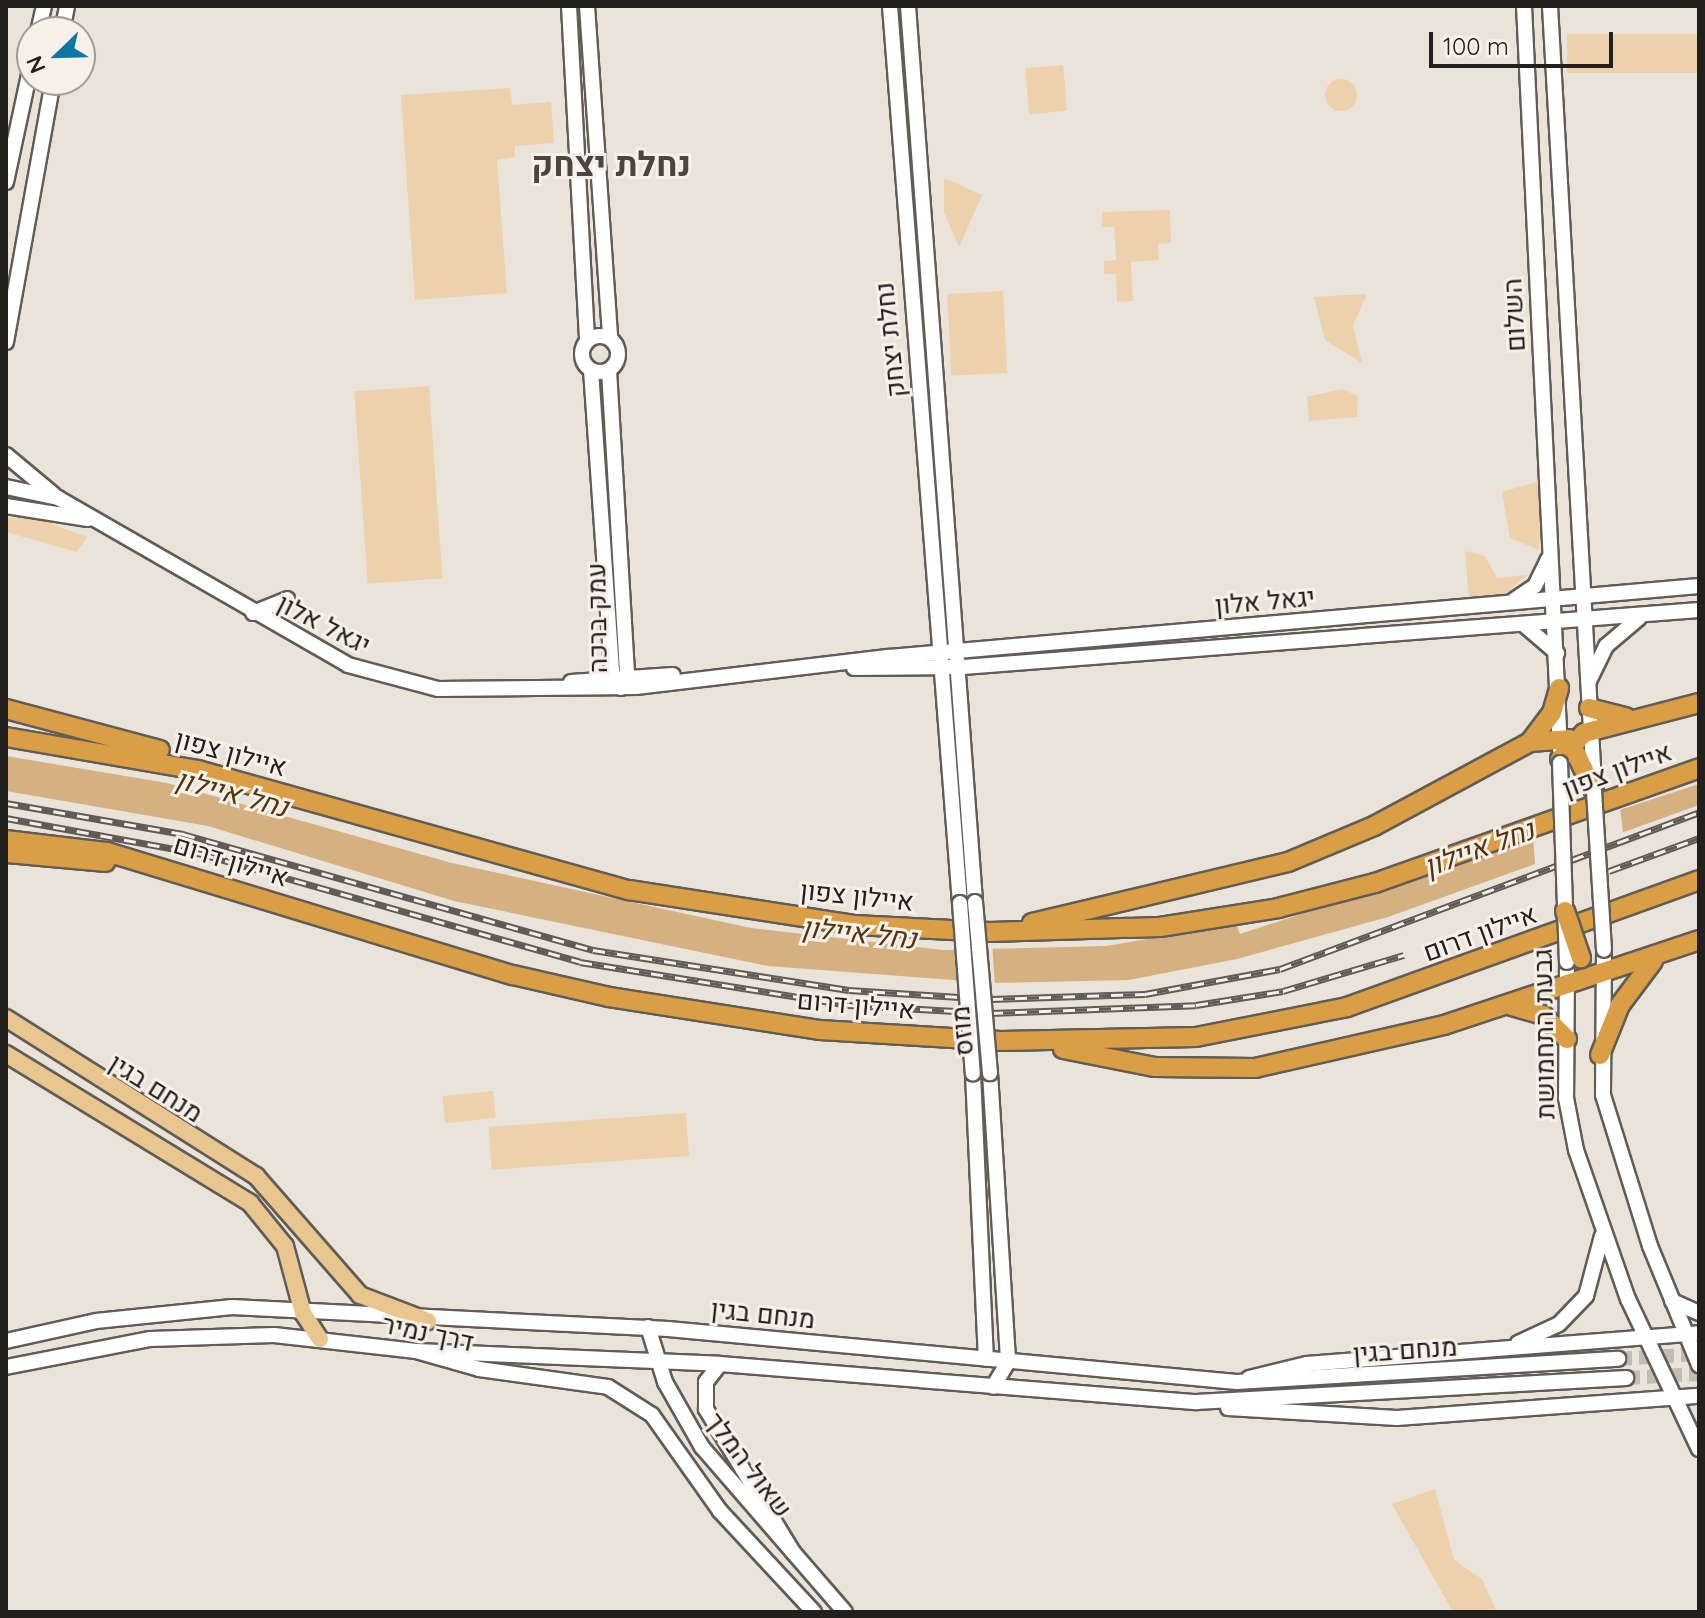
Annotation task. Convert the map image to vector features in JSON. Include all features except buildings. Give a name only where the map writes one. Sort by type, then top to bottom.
[{"type":"highway","points":[[990,932],[1242,879],[1374,826],[1530,742],[1552,713],[1559,688]]},
{"type":"highway","points":[[1560,761],[1591,730],[1699,703]]},
{"type":"highway","points":[[1589,708],[1636,718]]},
{"type":"highway","points":[[6,709],[107,733],[275,792]]},
{"type":"highway","name":"איילון צפון","points":[[6,737],[151,759],[629,890],[855,925],[990,932],[1160,927],[1278,908],[1375,883],[1699,768]]},
{"type":"highway","points":[[1530,742],[1576,746]]},
{"type":"highway","points":[[1576,746],[1594,791]]},
{"type":"highway","name":"איילון דרום","points":[[6,840],[107,852],[215,882],[466,962],[609,997],[820,1030],[1018,1041],[1196,1037],[1347,1007],[1699,880]]},
{"type":"highway","points":[[6,853],[215,882]]},
{"type":"highway","points":[[1565,911],[1574,960],[1604,976]]},
{"type":"highway","points":[[1018,1041],[1217,1071],[1320,1056],[1567,988],[1699,940]]},
{"type":"highway","points":[[1600,1055],[1620,1005],[1658,957]]},
{"type":"highway","points":[[1505,1006],[1543,1015],[1567,1039]]},
{"type":"main road","name":"מנחם בגין","points":[[6,1018],[256,1176],[360,1295],[428,1321]]},
{"type":"main road","name":"מנחם בגין","points":[[6,1054],[250,1203],[285,1246],[303,1313],[320,1339]]},
{"type":"street","points":[[569,6],[587,341],[582,355],[591,370],[609,370],[618,355],[610,338],[587,6]]},
{"type":"street","name":"נחלת יצחק","points":[[890,6],[949,660]]},
{"type":"street","name":"נחלת יצחק","points":[[908,6],[949,660]]},
{"type":"street","name":"השלום","points":[[1524,6],[1555,623]]},
{"type":"street","name":"השלום","points":[[1550,6],[1583,621]]},
{"type":"street","points":[[6,182],[25,96]]},
{"type":"street","points":[[6,342],[50,96]]},
{"type":"street","points":[[6,140],[21,115]]},
{"type":"street","points":[[587,341],[610,338]]},
{"type":"street","name":"עמק ברכה","points":[[591,370],[621,688]]},
{"type":"street","name":"עמק ברכה","points":[[609,370],[619,673]]},
{"type":"street","points":[[6,455],[58,498]]},
{"type":"street","name":"יגאל אלון","points":[[6,487],[58,498],[252,613],[356,669],[401,683],[438,689],[559,685],[621,688],[689,676]]},
{"type":"street","name":"יגאל אלון","points":[[6,506],[93,519]]},
{"type":"street","points":[[6,513],[30,508]]},
{"type":"street","points":[[1503,603],[1535,586],[1550,551]]},
{"type":"street","name":"יגאל אלון","points":[[949,660],[1581,595],[1699,586]]},
{"type":"street","points":[[252,613],[287,599]]},
{"type":"street","name":"יגאל אלון","points":[[559,685],[619,673],[689,676],[1555,623],[1699,610]]},
{"type":"street","points":[[1588,685],[1606,646],[1642,616]]},
{"type":"street","points":[[1583,621],[1591,730]]},
{"type":"street","points":[[1523,623],[1557,653]]},
{"type":"street","points":[[1555,623],[1559,688],[1576,746]]},
{"type":"street","name":"מוזס","points":[[949,660],[967,903],[986,1359]]},
{"type":"street","name":"גבעת התחמושת","points":[[1560,761],[1565,911]]},
{"type":"street","points":[[1594,791],[1604,950],[1600,1055],[1614,1136],[1672,1301],[1692,1333],[1699,1365]]},
{"type":"street","name":"מוזס","points":[[967,903],[990,1073],[1008,1362]]},
{"type":"street","name":"גבעת התחמושת","points":[[1574,960],[1567,988],[1568,1121],[1601,1228],[1644,1337],[1699,1449]]},
{"type":"street","points":[[1496,1350],[1559,1324],[1586,1296],[1600,1261],[1601,1228]]},
{"type":"street","points":[[1672,1301],[1699,1313]]},
{"type":"street","name":"דרך נמיר","points":[[6,1341],[163,1312],[303,1313],[428,1321]]},
{"type":"street","name":"מנחם בגין","points":[[428,1321],[648,1327],[1237,1382],[1618,1359]]},
{"type":"street","name":"שאול המלך","points":[[648,1327],[655,1361],[702,1447],[800,1566],[845,1612]]},
{"type":"street","points":[[1237,1382],[1307,1364],[1692,1333]]},
{"type":"street","name":"דרך נמיר","points":[[6,1367],[150,1339],[320,1339],[416,1351],[479,1369],[599,1385],[633,1399],[664,1430],[760,1559]]},
{"type":"street","name":"מנחם בגין","points":[[416,1351],[720,1364],[1196,1402],[1626,1378]]},
{"type":"street","points":[[993,1387],[1008,1362]]},
{"type":"street","points":[[720,1364],[706,1382],[706,1409],[768,1502],[800,1566]]},
{"type":"street","points":[[1196,1402],[1260,1415],[1356,1418],[1699,1396]]},
{"type":"street","name":"שאול המלך","points":[[760,1559],[814,1612]]},
{"type":"shaded area","points":[[1567,34],[1699,34],[1699,73],[1567,73]]},
{"type":"shaded area","points":[[1063,65],[1067,111],[1029,114],[1025,68]]},
{"type":"shaded area","points":[[1341,79],[1352,84],[1357,95],[1352,106],[1341,111],[1330,106],[1325,95],[1330,84]]},
{"type":"shaded area","points":[[510,88],[512,105],[551,102],[554,143],[515,146],[515,157],[497,160],[507,293],[415,300],[401,95]]},
{"type":"shaded area","points":[[944,178],[982,195],[959,247],[944,212]]},
{"type":"shaded area","points":[[1170,210],[1171,243],[1158,244],[1159,260],[1131,262],[1133,301],[1117,302],[1116,274],[1104,274],[1104,261],[1116,260],[1114,227],[1102,227],[1102,212]]},
{"type":"shaded area","points":[[1003,291],[1007,373],[951,376],[947,294]]},
{"type":"shaded area","points":[[1367,294],[1353,325],[1362,363],[1325,340],[1314,297]]},
{"type":"shaded area","points":[[429,386],[442,579],[368,584],[354,391]]},
{"type":"shaded area","points":[[1342,389],[1358,396],[1357,417],[1309,421],[1307,397]]},
{"type":"shaded area","points":[[1540,481],[1539,550],[1510,538],[1502,492]]},
{"type":"shaded area","points":[[24,516],[87,537],[77,552],[6,532],[6,519]]},
{"type":"shaded area","points":[[1465,551],[1485,556],[1497,578],[1527,575],[1503,596],[1469,600]]},
{"type":"shaded area","points":[[6,756],[167,783],[452,863],[751,928],[943,950],[1106,946],[1236,924],[1240,934],[1699,784],[1699,805],[1388,917],[1237,959],[1129,980],[993,983],[768,966],[454,901],[208,826],[6,791]]},
{"type":"shaded area","points":[[493,1091],[496,1118],[445,1123],[442,1096]]},
{"type":"shaded area","points":[[686,1113],[689,1156],[491,1170],[488,1127]]},
{"type":"shaded area","points":[[1435,1489],[1454,1560],[1482,1579],[1497,1612],[1453,1612],[1392,1504]]},
{"type":"pier","points":[[1620,805],[1623,835],[1535,865],[1533,832]]},
{"type":"pier","points":[[992,943],[995,987],[957,990],[954,946]]},
{"type":"tunnel","points":[[1618,1359],[1699,1354]]},
{"type":"tunnel","points":[[1626,1378],[1699,1374]]},
{"type":"railway","points":[[6,803],[183,834],[593,950],[849,990],[991,999],[1145,994],[1280,969],[1699,812]]},
{"type":"railway","points":[[6,818],[202,854],[580,962],[848,1005],[991,1013],[1196,1005],[1283,991],[1404,955]]},
{"type":"railway","points":[[1609,871],[1699,838]]},
{"type":"district","name":"נחלת יצחק","points":[[611,164]]},
{"type":"water label","name":"נחל איילון","points":[[232,793]]},
{"type":"water label","name":"נחל איילון","points":[[1479,848]]},
{"type":"water label","name":"נחל איילון","points":[[859,933]]}]
